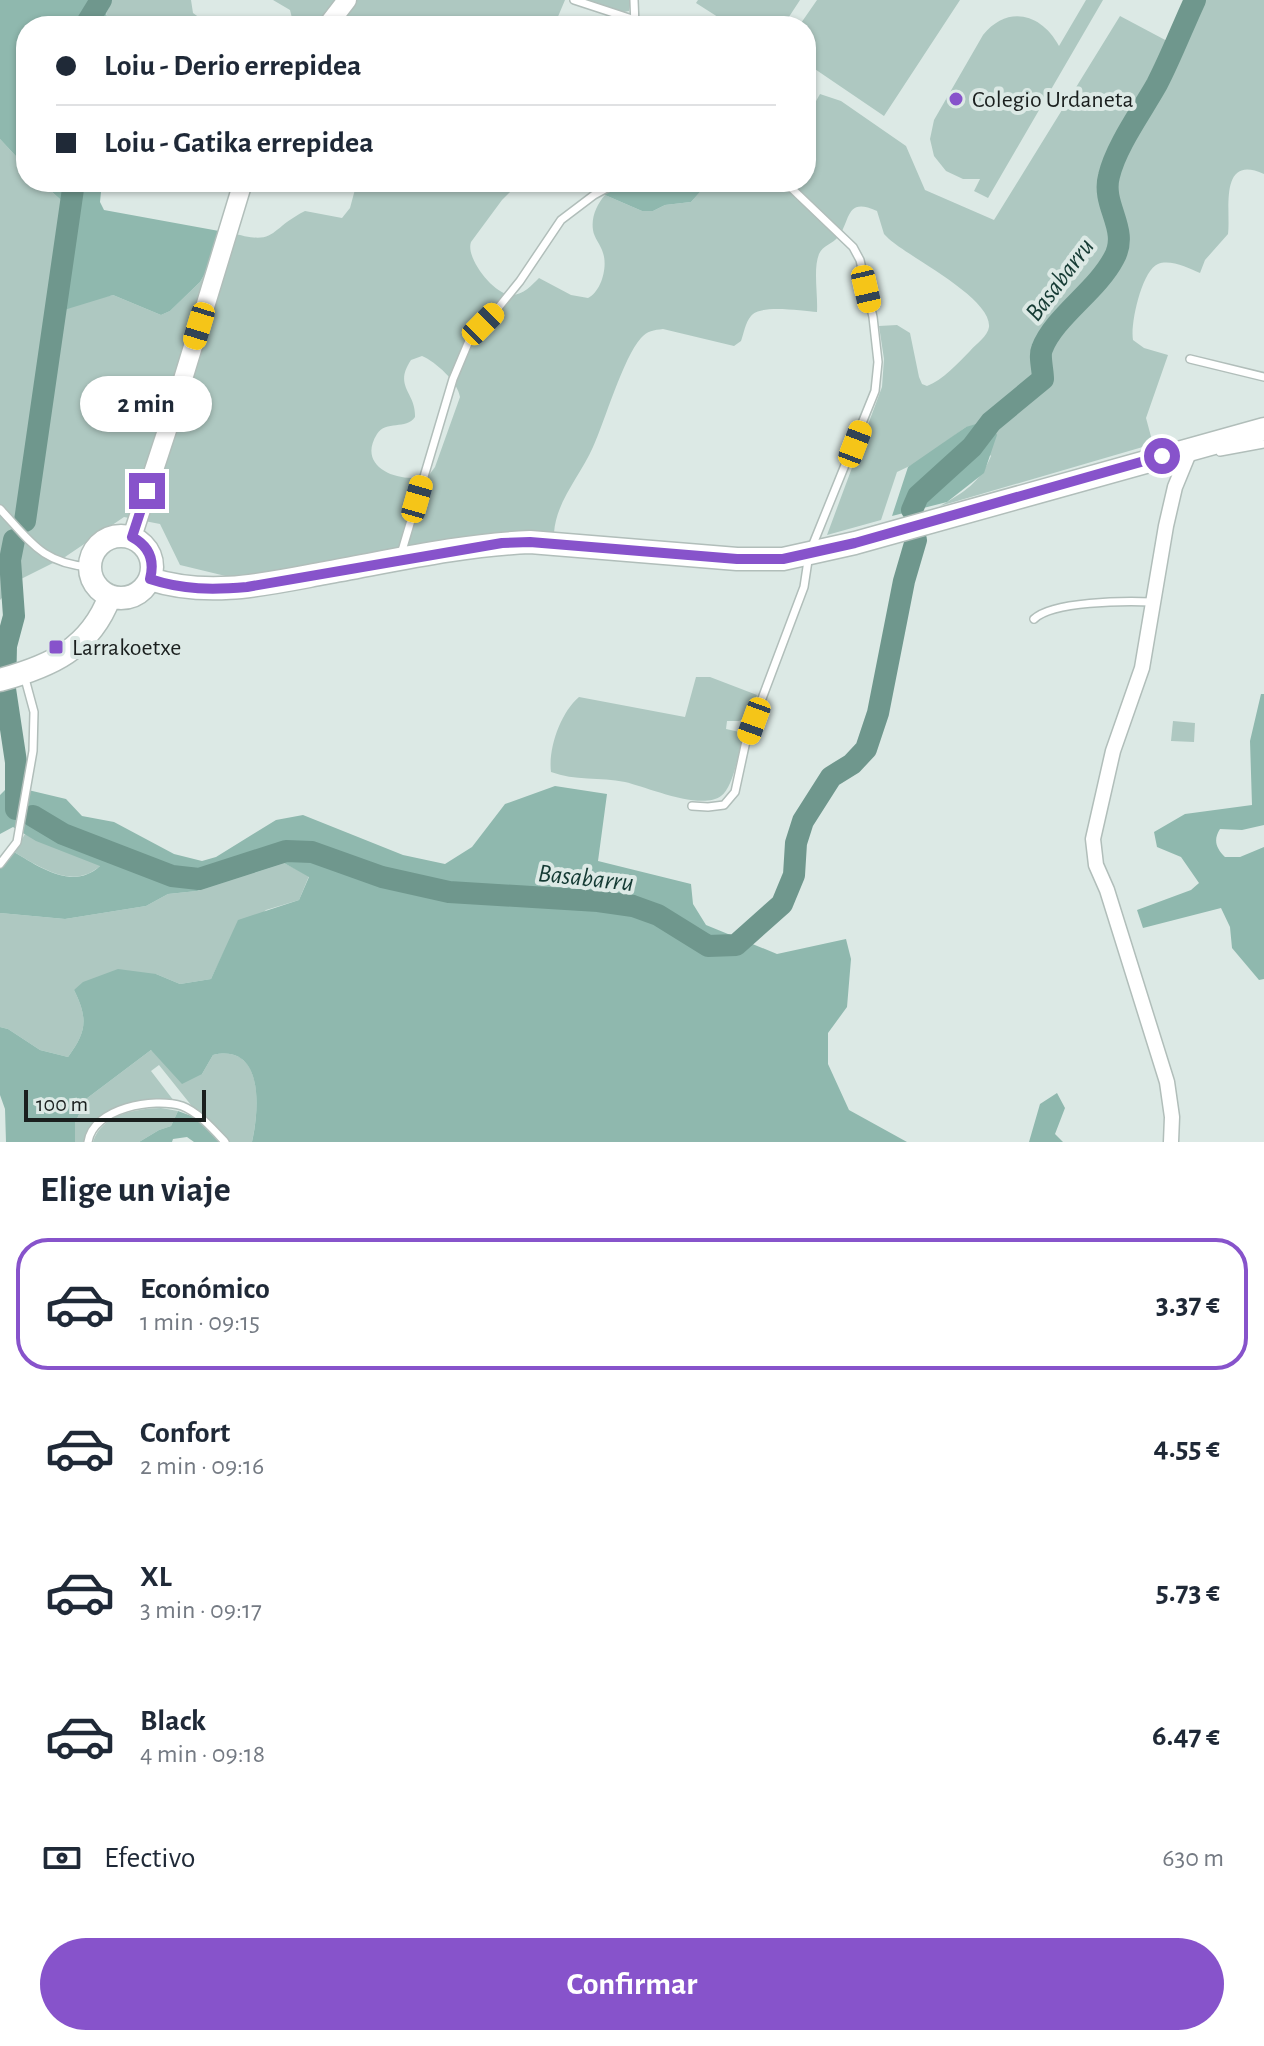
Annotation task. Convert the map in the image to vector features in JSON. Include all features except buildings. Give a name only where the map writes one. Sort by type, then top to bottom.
[{"type":"main road","points":[[150,579],[188,589],[221,590],[502,543],[530,542],[737,559],[783,559],[1264,429]]},
{"type":"main road","points":[[112,537],[132,537],[150,554],[150,579],[138,593],[129,597],[110,596],[95,585],[89,567],[96,548],[112,537]]},
{"type":"main road","points":[[13,676],[44,667],[75,648],[97,623],[110,596]]},
{"type":"street","points":[[335,16],[347,0]]},
{"type":"street","points":[[132,537],[240,192]]},
{"type":"street","points":[[1171,1142],[1172,1117],[1167,1082],[1107,890],[1096,865],[1093,839],[1113,751],[1142,668],[1175,487],[1191,448]]},
{"type":"lane","points":[[574,0],[616,16]]},
{"type":"lane","points":[[400,560],[453,379],[471,336],[520,281],[561,220],[600,192]]},
{"type":"lane","points":[[692,806],[724,805],[735,792],[746,741],[804,587],[809,554],[870,404],[878,376],[873,317],[860,260],[853,247],[796,192]]},
{"type":"lane","points":[[1190,359],[1264,377]]},
{"type":"lane","points":[[1191,448],[1205,453],[1264,444]]},
{"type":"lane","points":[[0,509],[53,560],[89,567]]},
{"type":"lane","points":[[1034,619],[1041,612],[1087,604],[1154,602]]},
{"type":"lane","points":[[0,864],[17,842],[33,751],[34,712],[13,676]]},
{"type":"lane","points":[[88,1142],[89,1132],[110,1113],[162,1101],[186,1107],[225,1142]]},
{"type":"green space","points":[[0,0],[100,0],[107,16],[16,16],[16,156],[0,139]]},
{"type":"green space","points":[[100,0],[191,0],[193,13],[197,16],[107,16]]},
{"type":"green space","points":[[273,0],[565,0],[558,16],[292,16],[290,10]]},
{"type":"green space","points":[[583,0],[631,0],[629,11],[624,12]]},
{"type":"green space","points":[[698,0],[800,0],[790,16],[716,16],[696,3]]},
{"type":"green space","points":[[817,0],[960,0],[884,116],[816,70],[816,16],[806,16]]},
{"type":"green space","points":[[1086,0],[1103,0],[988,198],[974,191],[980,179],[963,179],[946,171],[934,156],[930,139],[934,120],[983,35],[1003,19],[1024,17],[1043,26],[1059,46]]},
{"type":"green space","points":[[1184,0],[1264,0],[1264,174],[1239,171],[1233,178],[1228,234],[1205,260],[1200,273],[1174,263],[1158,264],[1147,276],[1138,298],[1133,340],[1144,348],[1168,355],[1146,418],[1153,444],[940,506],[970,486],[991,456],[966,427],[918,462],[897,472],[881,520],[827,535],[882,387],[884,359],[879,326],[897,325],[910,333],[919,377],[922,384],[927,386],[955,366],[984,337],[989,327],[986,316],[964,291],[889,239],[884,234],[877,211],[859,206],[850,212],[838,237],[819,254],[817,312],[781,309],[756,312],[747,322],[741,341],[734,346],[663,329],[651,331],[641,338],[621,374],[593,447],[559,510],[554,533],[444,544],[238,579],[180,565],[160,524],[124,517],[65,557],[19,580],[0,600],[0,139],[16,156],[16,192],[52,192],[61,200],[64,226],[52,288],[103,297],[113,295],[161,315],[170,311],[200,282],[229,232],[265,237],[305,211],[342,218],[350,208],[354,192],[510,192],[471,242],[472,257],[483,275],[505,294],[520,293],[539,278],[571,295],[588,298],[597,290],[604,272],[603,253],[593,225],[595,211],[605,195],[642,211],[653,211],[665,205],[691,202],[700,192],[816,192],[816,101],[820,94],[841,101],[906,146],[925,190],[994,220],[1120,16],[1169,42]],"holes":[[[422,356],[451,379],[460,397],[435,467],[429,475],[418,478],[395,476],[377,465],[372,457],[372,446],[377,434],[385,427],[407,423],[415,417],[404,377],[411,360]]]},
{"type":"green space","points":[[52,192],[101,192],[100,202],[104,210],[219,231],[214,258],[200,282],[170,311],[161,315],[113,295],[64,310],[55,306],[52,288],[64,226],[61,200]]},
{"type":"green space","points":[[605,192],[700,192],[691,202],[665,205],[653,211],[642,211],[605,195]]},
{"type":"green space","points":[[976,424],[993,426],[997,435],[984,473],[947,502],[892,516],[908,467],[966,427]]},
{"type":"green space","points":[[696,677],[710,677],[757,695],[750,715],[739,721],[727,721],[726,729],[744,733],[733,776],[721,796],[701,801],[625,782],[569,777],[551,772],[557,731],[579,697],[685,717]]},
{"type":"green space","points":[[1261,694],[1264,694],[1264,825],[1242,830],[1220,829],[1216,840],[1225,857],[1240,857],[1264,847],[1264,979],[1259,980],[1232,948],[1230,927],[1221,908],[1143,928],[1137,910],[1191,890],[1199,883],[1181,857],[1157,847],[1154,832],[1185,814],[1252,805],[1250,741]]},
{"type":"green space","points":[[1173,721],[1195,723],[1194,742],[1171,741]]},
{"type":"green space","points":[[555,786],[607,794],[598,861],[691,884],[693,904],[706,925],[777,954],[846,939],[851,959],[847,1007],[828,1033],[828,1064],[849,1110],[907,1142],[252,1142],[256,1114],[255,1082],[242,1059],[230,1054],[213,1055],[202,1074],[182,1084],[151,1050],[86,1099],[75,1123],[75,1142],[6,1142],[5,1109],[0,1095],[0,1027],[40,1050],[68,1057],[82,1032],[82,1009],[74,990],[83,982],[118,969],[156,974],[180,984],[211,979],[238,920],[299,900],[309,877],[284,863],[197,891],[168,894],[146,906],[65,919],[0,913],[0,869],[14,852],[45,870],[68,877],[90,873],[100,866],[36,841],[13,827],[0,834],[0,795],[5,790],[24,789],[66,799],[82,816],[114,822],[174,854],[202,861],[216,857],[276,820],[303,815],[403,855],[445,864],[472,847],[505,804]]},
{"type":"green space","points":[[25,834],[101,865],[91,873],[80,876],[46,870],[14,852]]},
{"type":"green space","points":[[284,863],[309,876],[299,900],[266,910],[224,952],[211,979],[180,984],[156,974],[74,990],[82,1009],[83,1025],[79,1040],[68,1057],[40,1050],[0,1027],[0,913],[65,919],[146,906],[168,894],[197,891]]},
{"type":"green space","points":[[151,1050],[202,1074],[213,1055],[230,1054],[242,1059],[255,1082],[256,1113],[252,1142],[229,1142],[191,1105],[159,1065],[151,1071],[174,1101],[147,1100],[120,1106],[98,1119],[89,1129],[84,1142],[75,1142],[75,1123],[86,1099]]},
{"type":"green space","points":[[1057,1093],[1065,1108],[1055,1134],[1063,1142],[1029,1142],[1040,1104]]},
{"type":"green space","points":[[161,1108],[178,1111],[171,1126],[139,1142],[93,1142],[97,1133],[112,1119],[130,1112]]},
{"type":"green space","points":[[178,1111],[197,1118],[222,1142],[194,1142],[187,1137],[173,1139],[172,1142],[139,1142],[171,1126]]},
{"type":"waterway","points":[[91,16],[101,0]]},
{"type":"waterway","name":"Basabarru","points":[[912,510],[918,496],[972,447],[991,422],[1043,379],[1041,352],[1048,337],[1114,258],[1119,237],[1108,187],[1112,165],[1157,84],[1195,0]]},
{"type":"waterway","points":[[25,521],[73,192]]},
{"type":"waterway","points":[[14,540],[10,560],[14,616],[6,646],[5,689],[16,762],[16,809]]},
{"type":"waterway","name":"Basabarru","points":[[33,816],[63,834],[172,876],[199,879],[286,851],[312,852],[382,877],[449,892],[633,906],[658,915],[708,946],[736,945],[782,904],[794,875],[796,843],[803,821],[831,777],[852,764],[866,749],[878,713],[904,581],[916,540]]},
{"type":"place","name":"Colegio Urdaneta","points":[[956,99]]},
{"type":"place","name":"Larrakoetxe","points":[[56,647]]},
{"type":"route","points":[[147,491],[132,537],[150,554],[150,579],[188,589],[221,590],[502,543],[530,542],[737,559],[783,559],[855,543],[1162,456]]}]
